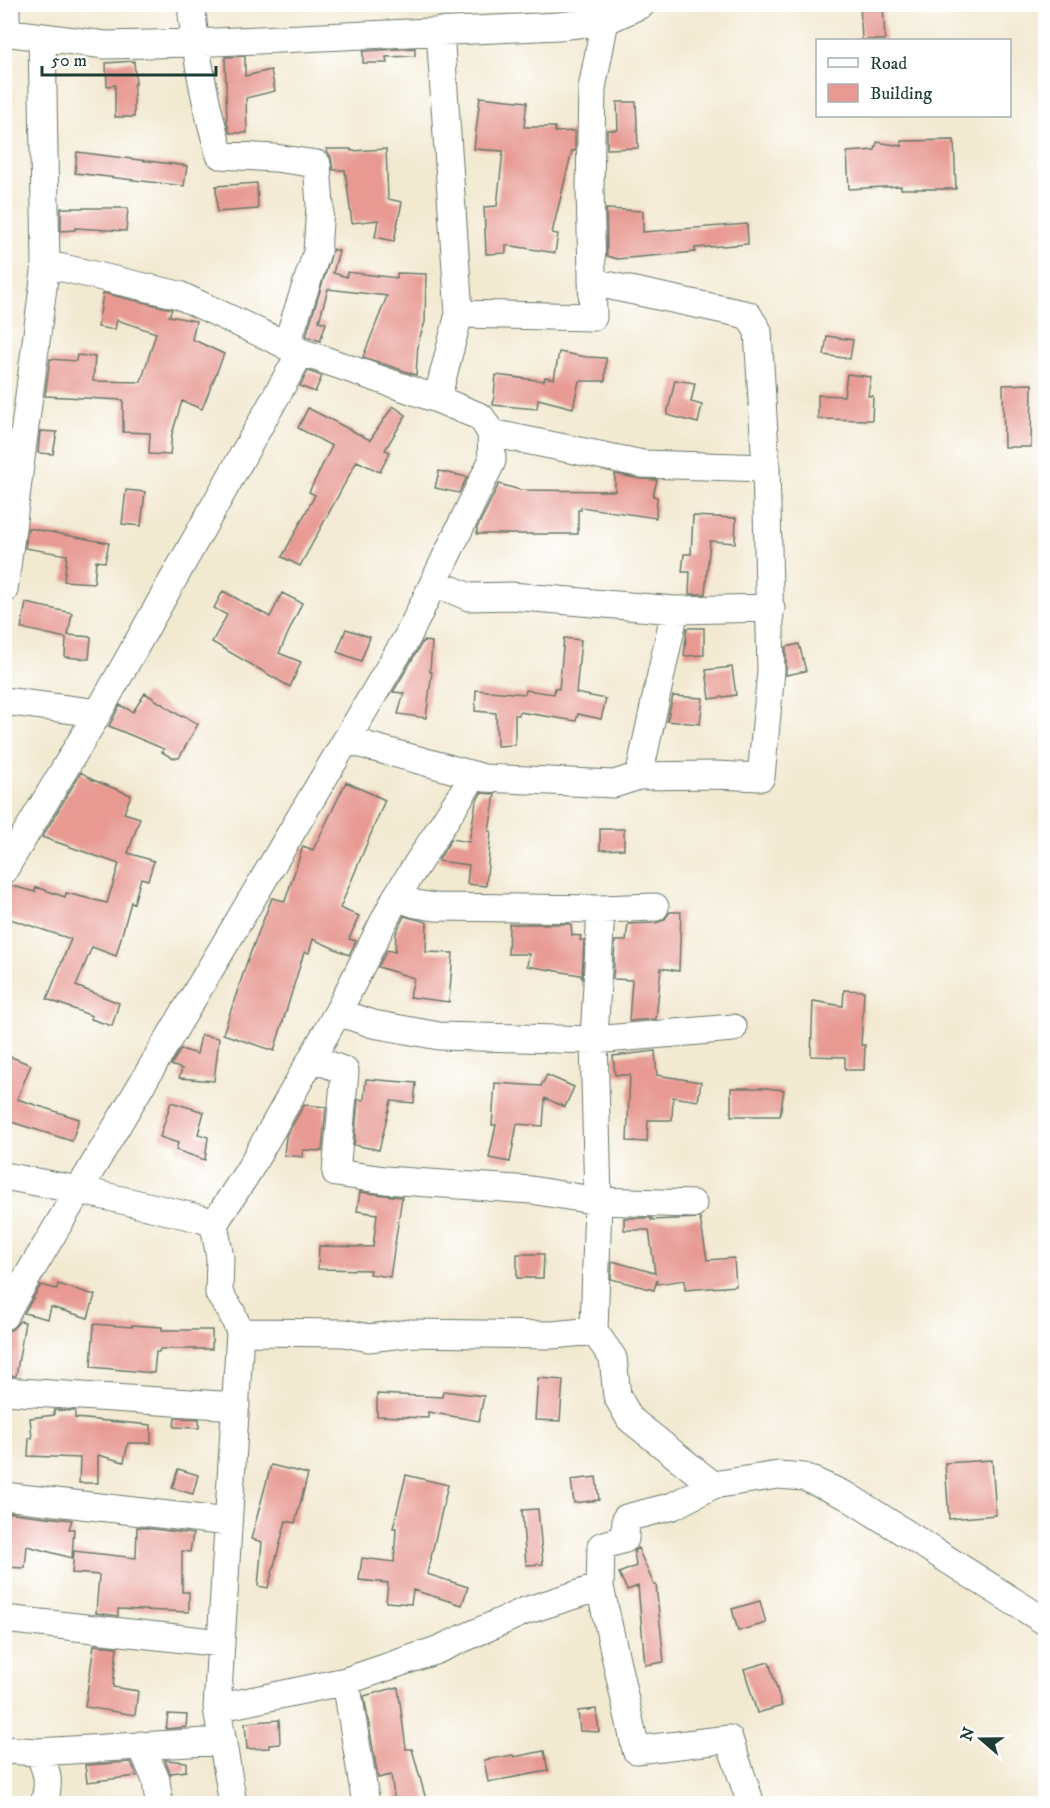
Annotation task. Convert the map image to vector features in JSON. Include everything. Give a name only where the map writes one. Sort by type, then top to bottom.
[{"type":"street","points":[[6,4],[5,32],[105,45],[559,26],[642,4]]},
{"type":"street","points":[[4,870],[98,713],[293,349],[317,252],[320,206],[317,164],[275,158],[220,155],[202,87],[191,4]]},
{"type":"street","points":[[459,314],[593,317],[590,188],[592,88],[605,13]]},
{"type":"street","points":[[437,399],[459,314],[440,31]]},
{"type":"street","points":[[4,590],[46,264],[42,37]]},
{"type":"street","points":[[4,1316],[408,636],[492,461],[491,433],[481,417],[437,399],[293,349],[178,295],[46,264]]},
{"type":"street","points":[[346,740],[484,778],[614,784],[639,776],[761,777],[771,671],[771,608],[758,331],[748,315],[592,282]]},
{"type":"street","points":[[491,433],[643,464],[766,468]]},
{"type":"street","points":[[434,582],[469,597],[511,596],[675,610],[771,608]]},
{"type":"street","points":[[639,776],[675,610]]},
{"type":"street","points":[[4,701],[98,713]]},
{"type":"street","points":[[233,1803],[217,1707],[240,1332],[231,1311],[219,1294],[220,1258],[214,1224],[249,1170],[338,1012],[396,897],[474,775]]},
{"type":"street","points":[[396,897],[416,904],[435,907],[601,909],[655,907]]},
{"type":"street","points":[[601,909],[594,1040],[598,1201],[594,1331],[612,1358],[617,1396],[630,1419],[713,1485]]},
{"type":"street","points":[[338,1012],[373,1024],[439,1036],[594,1040],[733,1028]]},
{"type":"street","points":[[312,1058],[345,1071],[336,1173],[384,1180],[531,1190],[598,1201],[693,1204]]},
{"type":"street","points":[[4,1176],[79,1190],[202,1219],[214,1224]]},
{"type":"street","points":[[240,1332],[345,1333],[369,1338],[411,1333],[552,1335],[594,1331]]},
{"type":"street","points":[[4,1391],[236,1406]]},
{"type":"street","points":[[751,1803],[729,1739],[636,1750],[600,1587],[601,1546],[626,1539],[626,1518],[673,1506],[713,1485],[778,1475],[804,1477],[847,1496],[1046,1622]]},
{"type":"street","points":[[4,1496],[228,1522]]},
{"type":"street","points":[[217,1707],[346,1681],[436,1650],[525,1611],[600,1587]]},
{"type":"street","points":[[4,1619],[221,1643]]},
{"type":"street","points":[[346,1681],[366,1803]]},
{"type":"street","points":[[4,1750],[38,1752],[223,1741]]},
{"type":"street","points":[[141,1745],[156,1780],[159,1803]]},
{"type":"street","points":[[38,1752],[49,1785],[44,1803]]},
{"type":"building","points":[[860,4],[883,4],[885,39],[862,39]]},
{"type":"building","points":[[415,48],[415,56],[386,57],[387,63],[363,63],[363,51]]},
{"type":"building","points":[[245,56],[245,76],[271,70],[275,91],[246,98],[247,133],[230,133],[227,122],[225,57]]},
{"type":"building","points":[[134,61],[136,84],[134,84],[134,117],[115,117],[115,85],[107,86],[106,63]]},
{"type":"building","points":[[480,97],[527,102],[524,127],[555,127],[555,132],[575,131],[575,151],[572,151],[552,233],[558,234],[555,253],[506,245],[506,253],[486,254],[484,207],[497,206],[503,151],[474,149]]},
{"type":"building","points":[[617,102],[636,102],[638,148],[607,149],[607,130],[618,130]]},
{"type":"building","points":[[954,140],[956,189],[901,189],[901,186],[849,189],[847,152],[875,150],[877,142],[902,146],[901,141]]},
{"type":"building","points":[[326,149],[351,149],[351,151],[386,149],[388,199],[402,202],[394,241],[375,237],[378,220],[352,223],[345,170],[333,170],[331,157]]},
{"type":"building","points":[[77,152],[187,166],[184,186],[75,173]]},
{"type":"building","points":[[257,183],[258,209],[217,212],[216,186]]},
{"type":"building","points":[[61,208],[128,208],[126,231],[75,228],[75,230],[61,231]]},
{"type":"building","points":[[606,209],[643,211],[643,232],[747,224],[748,244],[695,248],[695,252],[617,259],[607,256]]},
{"type":"building","points":[[333,249],[339,251],[333,273],[347,277],[347,272],[397,278],[397,273],[426,274],[425,322],[418,343],[416,375],[363,357],[387,296],[328,289],[319,321],[326,323],[320,341],[306,336]]},
{"type":"building","points":[[103,293],[172,309],[169,316],[196,321],[192,339],[224,354],[202,409],[182,401],[172,434],[170,455],[149,454],[150,433],[123,432],[123,400],[45,396],[50,359],[76,361],[77,355],[95,357],[93,381],[141,382],[156,333],[117,320],[115,330],[98,327]]},
{"type":"building","points":[[827,336],[853,340],[850,359],[824,355]]},
{"type":"building","points":[[559,352],[606,358],[605,381],[579,381],[573,408],[538,399],[537,409],[493,405],[496,375],[544,381],[545,377],[554,379]]},
{"type":"building","points":[[308,371],[322,376],[315,392],[300,386]]},
{"type":"building","points":[[847,374],[871,377],[868,396],[873,396],[872,420],[818,419],[818,395],[844,396]]},
{"type":"building","points":[[675,380],[695,383],[691,402],[702,405],[698,423],[667,415]]},
{"type":"building","points":[[1032,384],[1031,447],[1004,447],[1003,385]]},
{"type":"building","points":[[393,406],[406,415],[385,450],[390,452],[380,472],[357,461],[300,566],[282,557],[315,495],[309,492],[332,446],[298,428],[308,408],[370,440]]},
{"type":"building","points":[[40,431],[57,432],[53,454],[38,453]]},
{"type":"building","points":[[439,471],[467,477],[459,493],[435,488]]},
{"type":"building","points":[[615,474],[657,480],[653,496],[657,497],[656,518],[581,507],[581,510],[578,510],[578,534],[477,534],[477,528],[499,484],[520,490],[615,491]]},
{"type":"building","points":[[126,490],[145,492],[141,526],[122,524]]},
{"type":"building","points":[[693,516],[736,518],[735,543],[710,541],[705,594],[689,594],[690,572],[682,572],[684,554],[691,554]]},
{"type":"building","points":[[28,528],[109,543],[105,562],[96,561],[94,583],[64,581],[67,555],[25,548]]},
{"type":"building","points":[[223,591],[270,617],[282,593],[302,603],[279,653],[301,662],[290,687],[212,642],[227,615],[214,608]]},
{"type":"building","points":[[26,603],[72,613],[68,635],[91,637],[89,659],[65,657],[66,638],[21,628]]},
{"type":"building","points":[[687,628],[704,628],[704,655],[684,656]]},
{"type":"building","points":[[346,629],[370,637],[361,661],[337,652]]},
{"type":"building","points":[[564,638],[581,640],[576,693],[606,699],[601,719],[578,714],[576,721],[519,712],[519,715],[515,715],[515,745],[497,746],[496,713],[475,711],[476,690],[525,694],[526,690],[554,694],[555,688],[559,689]]},
{"type":"building","points":[[423,641],[432,642],[430,672],[432,672],[426,718],[398,714],[404,693],[393,692]]},
{"type":"building","points":[[799,644],[806,671],[786,675],[786,647]]},
{"type":"building","points":[[732,667],[736,695],[710,699],[706,670]]},
{"type":"building","points":[[145,693],[182,717],[183,715],[198,724],[179,758],[172,758],[162,752],[164,749],[109,726],[120,705],[133,712]]},
{"type":"building","points":[[673,696],[703,698],[700,724],[667,721]]},
{"type":"building","points":[[81,772],[93,780],[131,795],[124,813],[140,818],[128,853],[154,861],[148,880],[141,878],[134,903],[131,902],[116,956],[92,947],[76,986],[119,1003],[112,1026],[47,999],[71,939],[4,917],[4,886],[9,885],[35,892],[36,887],[65,897],[66,893],[107,903],[119,864],[42,837]]},
{"type":"building","points":[[346,782],[385,800],[340,908],[359,916],[349,939],[356,941],[349,955],[313,939],[309,953],[304,952],[274,1051],[223,1034],[248,959],[272,898],[285,901],[303,846],[313,850]]},
{"type":"building","points":[[481,793],[495,794],[489,831],[491,831],[486,886],[467,884],[469,865],[438,861],[451,839],[469,842],[476,802]]},
{"type":"building","points":[[600,829],[624,829],[624,849],[600,850]]},
{"type":"building","points":[[670,912],[681,912],[679,971],[661,968],[656,1019],[629,1021],[632,980],[613,979],[615,941],[626,941],[628,924],[656,923],[664,920]]},
{"type":"building","points":[[404,916],[427,922],[426,952],[453,953],[449,1002],[410,997],[414,978],[378,967],[387,950],[395,952],[396,933]]},
{"type":"building","points":[[509,924],[571,924],[572,935],[581,936],[580,940],[584,940],[582,978],[580,975],[527,966],[529,954],[508,954]]},
{"type":"building","points":[[844,990],[864,991],[861,1045],[865,1045],[864,1070],[845,1070],[845,1057],[811,1056],[813,1001],[843,1006]]},
{"type":"building","points":[[201,1035],[219,1038],[214,1081],[179,1078],[182,1069],[171,1065],[181,1049],[197,1054]]},
{"type":"building","points":[[655,1051],[657,1075],[701,1082],[698,1101],[673,1097],[672,1120],[648,1120],[647,1142],[627,1141],[630,1075],[615,1075],[613,1056]]},
{"type":"building","points":[[4,1054],[31,1065],[17,1099],[79,1119],[72,1141],[8,1121],[4,1129]]},
{"type":"building","points":[[547,1075],[574,1087],[565,1107],[545,1098],[543,1126],[517,1124],[510,1162],[489,1158],[496,1125],[492,1125],[495,1083],[541,1086]]},
{"type":"building","points":[[366,1079],[416,1083],[414,1103],[391,1101],[379,1150],[354,1145],[358,1099],[364,1100]]},
{"type":"building","points":[[731,1088],[784,1090],[780,1116],[731,1116]]},
{"type":"building","points":[[171,1102],[204,1112],[198,1134],[208,1137],[205,1160],[176,1150],[178,1143],[160,1137]]},
{"type":"building","points":[[304,1105],[326,1107],[322,1151],[303,1150],[303,1157],[284,1155],[286,1136]]},
{"type":"building","points":[[360,1192],[402,1197],[390,1277],[369,1274],[370,1270],[318,1269],[319,1246],[373,1247],[377,1214],[357,1211]]},
{"type":"building","points":[[624,1218],[652,1218],[651,1220],[700,1218],[707,1260],[734,1258],[736,1286],[685,1290],[685,1280],[657,1284],[657,1280],[654,1290],[611,1279],[612,1261],[655,1273],[649,1230],[624,1230]]},
{"type":"building","points":[[517,1254],[544,1254],[543,1278],[517,1278]]},
{"type":"building","points":[[58,1284],[95,1295],[88,1318],[51,1307],[48,1319],[24,1313],[41,1285],[57,1289]]},
{"type":"building","points":[[20,1321],[25,1322],[16,1376],[4,1375],[4,1332],[12,1329]]},
{"type":"building","points":[[94,1324],[162,1327],[162,1330],[212,1330],[212,1349],[160,1349],[156,1352],[154,1373],[91,1367]]},
{"type":"building","points":[[538,1378],[563,1380],[560,1421],[535,1420]]},
{"type":"building","points":[[443,1391],[484,1396],[479,1421],[428,1412],[428,1418],[377,1416],[377,1394],[442,1397]]},
{"type":"building","points":[[54,1410],[75,1411],[75,1418],[151,1425],[151,1443],[128,1443],[124,1462],[98,1455],[98,1483],[79,1483],[80,1458],[28,1456],[29,1438],[32,1438],[30,1418],[54,1415]]},
{"type":"building","points":[[175,1418],[199,1419],[199,1428],[174,1427]]},
{"type":"building","points":[[992,1460],[996,1515],[949,1519],[945,1463]]},
{"type":"building","points":[[271,1465],[308,1474],[295,1523],[286,1521],[268,1588],[258,1586],[262,1542],[251,1539]]},
{"type":"building","points":[[178,1469],[198,1475],[193,1494],[172,1488]]},
{"type":"building","points":[[406,1475],[448,1485],[427,1574],[468,1587],[462,1605],[413,1590],[411,1604],[386,1602],[388,1583],[359,1580],[362,1558],[394,1562],[396,1528],[393,1528]]},
{"type":"building","points":[[596,1477],[599,1500],[574,1503],[571,1480]]},
{"type":"building","points":[[538,1509],[543,1564],[526,1565],[522,1510]]},
{"type":"building","points":[[4,1512],[72,1520],[69,1529],[74,1529],[72,1558],[27,1546],[25,1568],[4,1567]]},
{"type":"building","points":[[137,1527],[193,1534],[190,1552],[182,1551],[182,1592],[189,1592],[189,1612],[118,1609],[118,1616],[96,1613],[99,1575],[72,1573],[74,1551],[136,1558]]},
{"type":"building","points":[[638,1548],[656,1585],[664,1662],[645,1665],[638,1586],[627,1590],[619,1573],[636,1566],[634,1551]]},
{"type":"building","points":[[760,1601],[766,1623],[738,1631],[732,1609]]},
{"type":"building","points":[[94,1645],[117,1647],[113,1687],[138,1691],[135,1715],[85,1707]]},
{"type":"building","points":[[769,1662],[782,1706],[757,1713],[744,1669]]},
{"type":"building","points":[[398,1687],[406,1749],[412,1749],[427,1803],[395,1803],[391,1775],[378,1778],[364,1696]]},
{"type":"building","points":[[596,1709],[599,1732],[580,1731],[578,1711]]},
{"type":"building","points":[[168,1714],[187,1715],[186,1727],[166,1729]]},
{"type":"building","points":[[279,1720],[280,1744],[269,1745],[269,1748],[247,1749],[245,1723]]},
{"type":"building","points":[[544,1751],[548,1771],[488,1782],[484,1760]]},
{"type":"building","points":[[165,1760],[186,1762],[186,1771],[171,1773],[171,1776]]},
{"type":"building","points":[[131,1762],[137,1776],[87,1782],[85,1765]]}]
